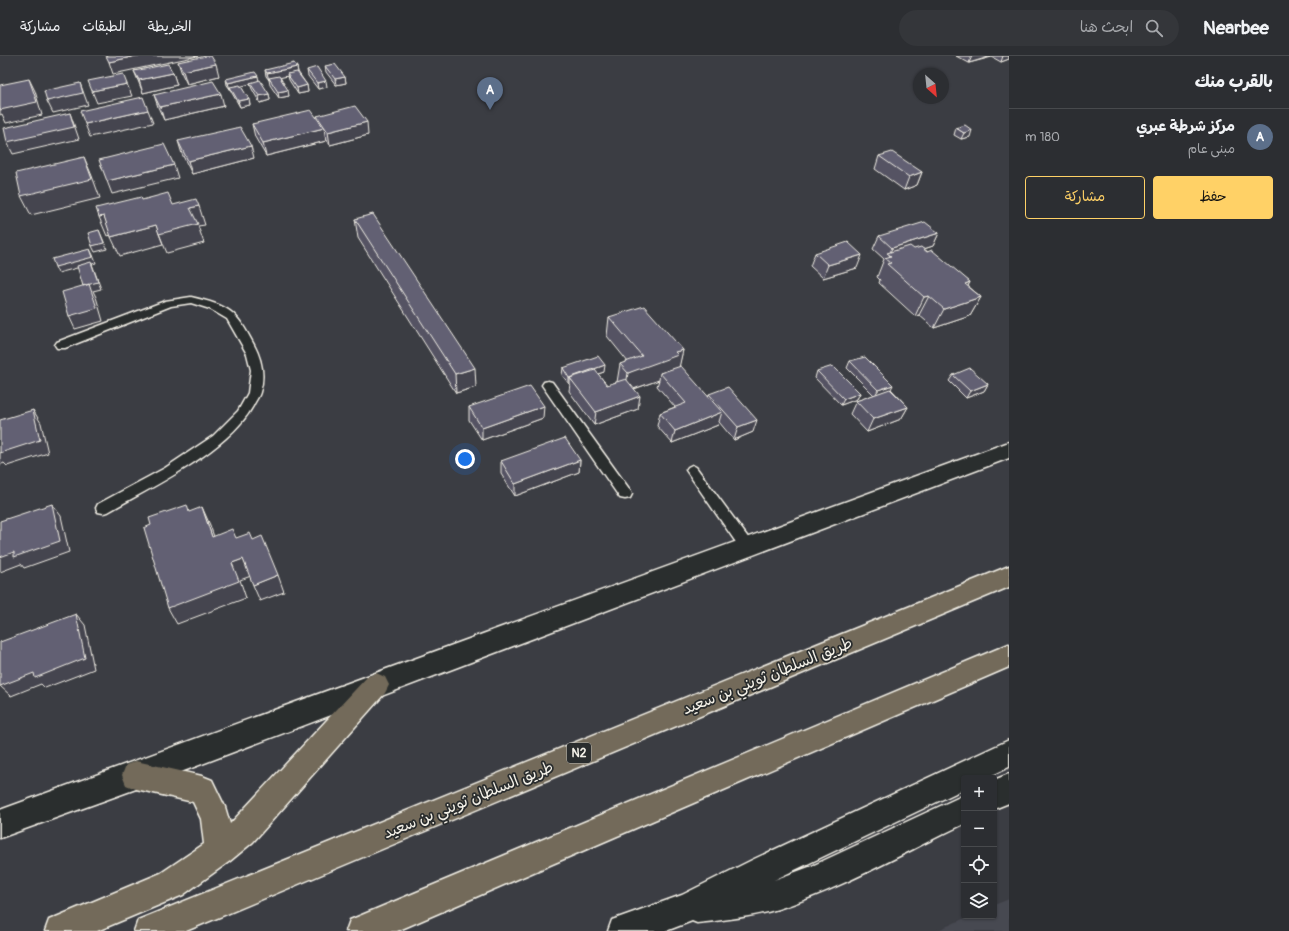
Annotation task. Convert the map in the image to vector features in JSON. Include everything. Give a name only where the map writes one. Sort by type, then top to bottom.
[{"type":"highway","name":"طريق السلطان ثويني بن سعيد","points":[[149,931],[1009,576]]},
{"type":"highway","points":[[361,931],[1009,655]]},
{"type":"highway","points":[[60,931],[172,884],[220,851],[242,832],[376,685]]},
{"type":"highway","points":[[136,775],[202,790],[215,817],[220,851]]},
{"type":"street","points":[[0,824],[136,775],[1009,450]]},
{"type":"street","points":[[623,931],[688,908],[762,870],[1009,753]]},
{"type":"street","points":[[997,794],[1009,788]]},
{"type":"street","points":[[688,908],[734,904],[778,894],[818,879],[961,810]]},
{"type":"lane","points":[[61,345],[169,303],[191,300],[214,306],[231,316],[244,336],[253,354],[257,370],[254,393],[242,414],[217,439],[170,471],[103,508]]},
{"type":"lane","points":[[548,385],[625,494]]},
{"type":"lane","points":[[692,470],[747,547]]},
{"type":"shaded area","points":[[1009,899],[1009,931],[936,931],[963,919],[997,919],[997,904]]},
{"type":"building","points":[[106,56],[136,56],[109,62]]},
{"type":"building","points":[[211,56],[216,64],[183,71],[178,62]]},
{"type":"building","points":[[294,63],[297,67],[267,73],[265,70]]},
{"type":"building","points":[[168,64],[173,73],[139,80],[134,71]]},
{"type":"building","points":[[335,64],[345,77],[335,79],[325,66]]},
{"type":"building","points":[[317,67],[326,81],[317,83],[307,70]]},
{"type":"building","points":[[255,72],[258,76],[228,83],[226,79]]},
{"type":"building","points":[[297,72],[307,85],[297,88],[287,74]]},
{"type":"building","points":[[123,74],[127,84],[92,91],[88,81]]},
{"type":"building","points":[[279,76],[288,90],[278,92],[269,78]]},
{"type":"building","points":[[29,79],[37,102],[0,110],[0,85]]},
{"type":"building","points":[[260,80],[269,94],[259,96],[250,83]]},
{"type":"building","points":[[213,81],[221,94],[160,107],[154,95]]},
{"type":"building","points":[[80,83],[83,93],[47,101],[44,91]]},
{"type":"building","points":[[240,85],[249,99],[238,101],[230,87]]},
{"type":"building","points":[[143,97],[148,110],[85,124],[80,111]]},
{"type":"building","points":[[355,106],[367,122],[328,132],[317,116]]},
{"type":"building","points":[[311,110],[324,128],[263,143],[252,124]]},
{"type":"building","points":[[70,113],[74,127],[7,142],[4,128]]},
{"type":"building","points":[[965,125],[972,130],[964,133],[956,128]]},
{"type":"building","points":[[240,127],[251,146],[188,161],[178,141]]},
{"type":"building","points":[[164,144],[174,165],[107,181],[99,160]]},
{"type":"building","points":[[892,152],[922,172],[909,177],[879,156]]},
{"type":"building","points":[[84,157],[92,179],[21,196],[16,173]]},
{"type":"building","points":[[168,193],[173,205],[196,199],[199,206],[190,208],[198,224],[159,234],[156,225],[111,237],[104,216],[99,217],[96,208],[141,197],[142,200]]},
{"type":"building","points":[[373,214],[475,368],[455,374],[355,219]]},
{"type":"building","points":[[925,222],[939,233],[892,248],[879,236]]},
{"type":"building","points":[[99,230],[104,243],[92,246],[88,233]]},
{"type":"building","points":[[848,242],[862,255],[828,265],[815,253]]},
{"type":"building","points":[[910,246],[914,249],[921,247],[927,252],[932,250],[970,282],[965,284],[981,297],[944,309],[929,296],[924,297],[887,264],[891,263],[885,258],[891,256],[887,253]]},
{"type":"building","points":[[90,249],[93,257],[55,267],[52,259]]},
{"type":"building","points":[[91,262],[98,282],[83,286],[77,266]]},
{"type":"building","points":[[89,284],[97,308],[69,316],[62,292]]},
{"type":"building","points":[[644,306],[683,350],[675,352],[678,355],[628,373],[620,364],[642,356],[609,317]]},
{"type":"building","points":[[598,356],[605,365],[569,378],[563,368]]},
{"type":"building","points":[[865,357],[893,385],[878,390],[850,361]]},
{"type":"building","points":[[681,366],[722,412],[675,431],[660,413],[686,403],[660,373]]},
{"type":"building","points":[[833,366],[860,393],[844,399],[817,371]]},
{"type":"building","points":[[970,368],[988,384],[970,391],[953,375]]},
{"type":"building","points":[[595,370],[607,385],[626,379],[640,396],[596,412],[570,378]]},
{"type":"building","points":[[530,386],[544,406],[482,428],[469,407]]},
{"type":"building","points":[[728,387],[757,420],[738,427],[709,394]]},
{"type":"building","points":[[890,389],[908,407],[873,419],[856,401]]},
{"type":"building","points":[[33,410],[40,440],[0,453],[0,420]]},
{"type":"building","points":[[565,438],[580,460],[515,484],[501,461]]},
{"type":"building","points":[[52,504],[60,541],[14,557],[14,552],[0,557],[0,521]]},
{"type":"building","points":[[187,505],[189,512],[202,507],[212,537],[232,529],[236,538],[250,533],[253,540],[262,536],[278,575],[253,585],[243,559],[232,563],[239,581],[168,608],[144,528],[151,525],[149,518]]},
{"type":"building","points":[[76,614],[85,658],[35,678],[34,673],[0,686],[0,642]]},
{"type":"place","name":"مركز شرطة عبري","points":[[490,110]]}]
